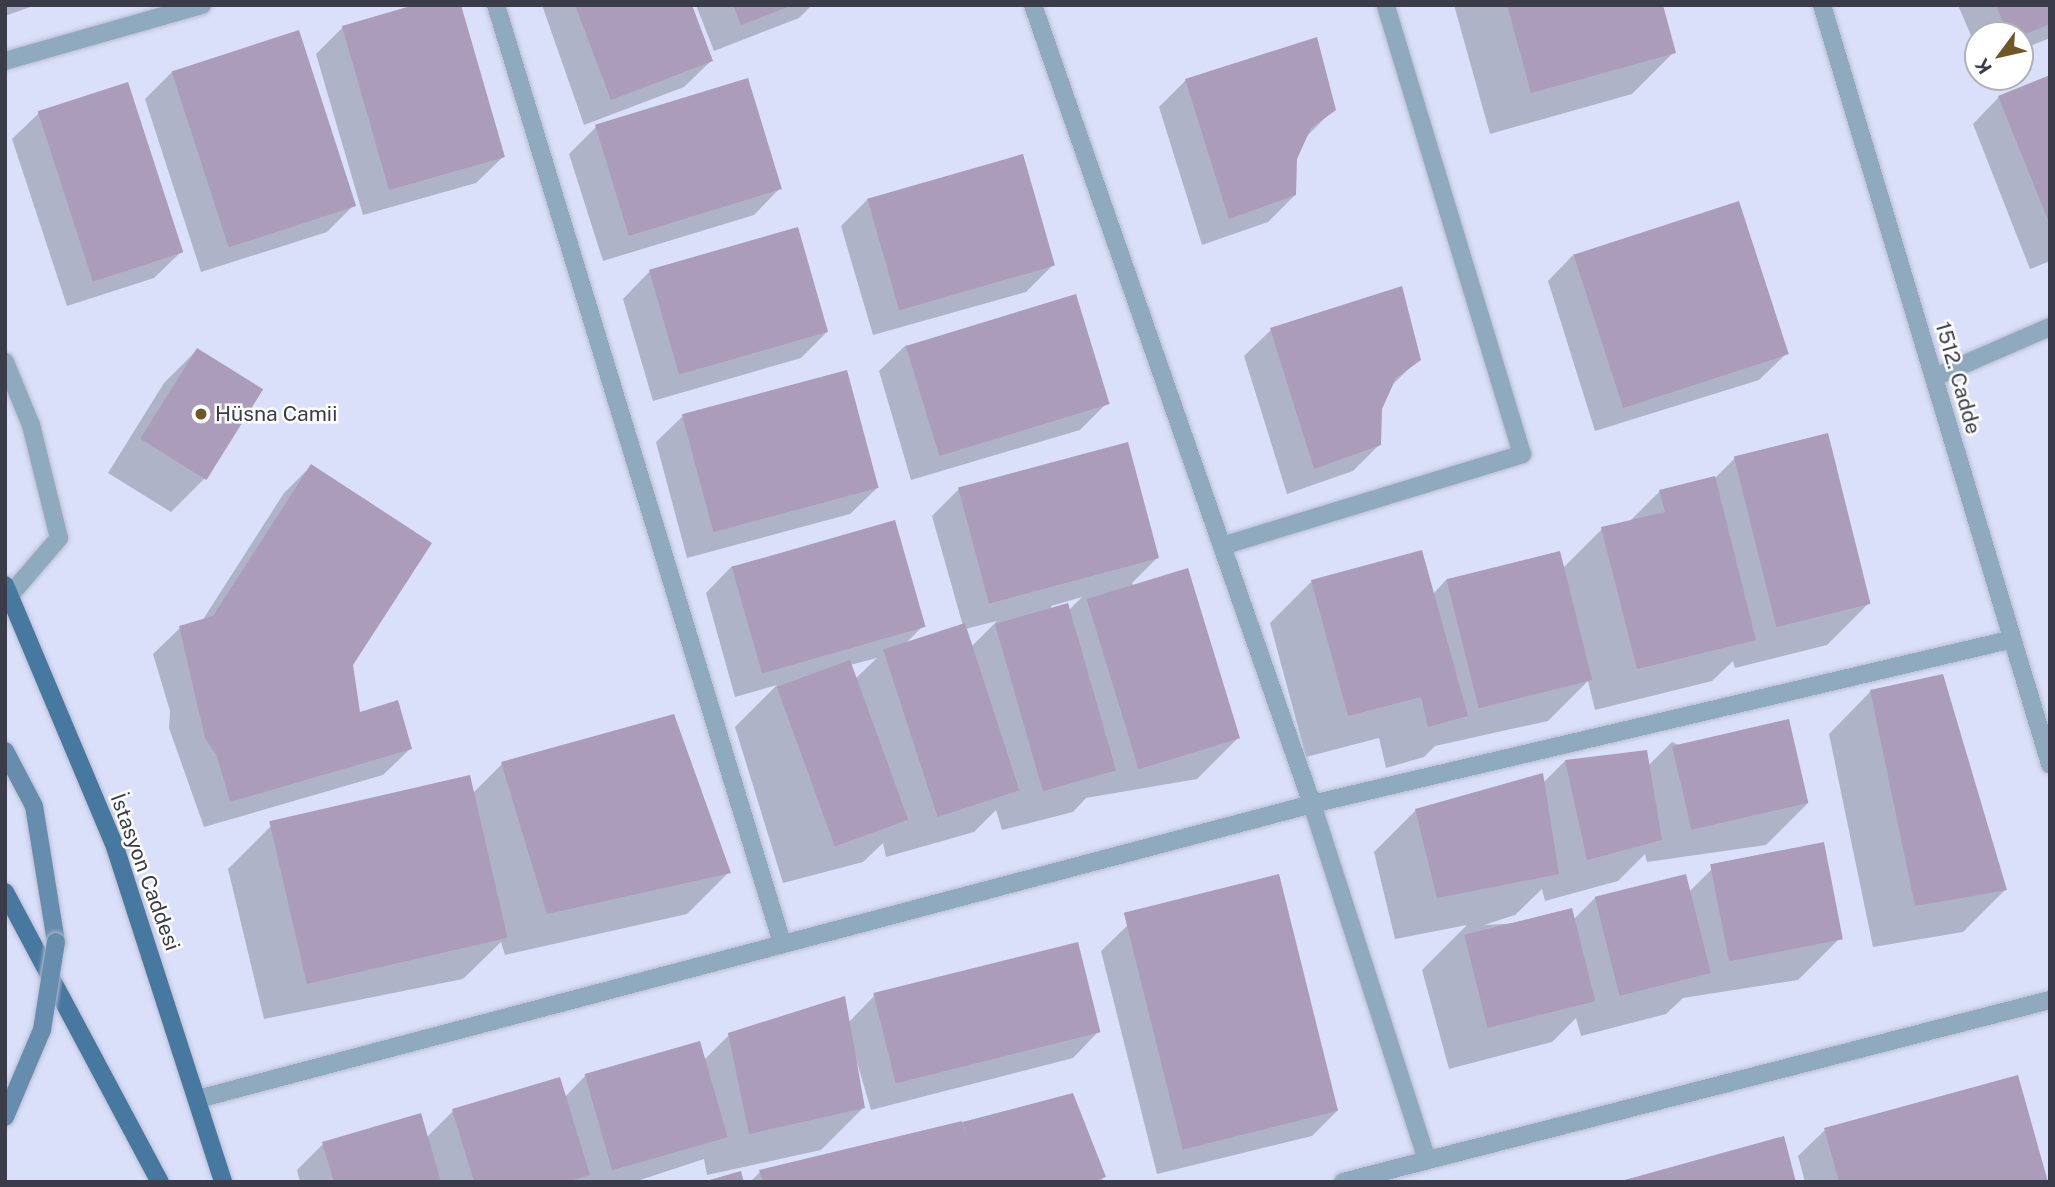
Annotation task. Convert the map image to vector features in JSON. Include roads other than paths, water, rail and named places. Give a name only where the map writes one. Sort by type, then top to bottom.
[{"type":"main road","name":"İstasyon Caddesi","points":[[8,590],[116,847],[223,1182]]},
{"type":"main road","points":[[5,751],[34,806],[56,942],[41,1030],[5,1117]]},
{"type":"main road","points":[[5,891],[160,1182]]},
{"type":"street","points":[[5,61],[202,5]]},
{"type":"street","points":[[496,5],[782,943]]},
{"type":"street","points":[[1033,5],[1312,804],[1427,1160]]},
{"type":"street","points":[[1222,546],[1522,454],[1386,5]]},
{"type":"street","name":"1512. Cadde","points":[[1822,5],[1935,377],[2009,640],[2050,764]]},
{"type":"street","points":[[1935,377],[2050,327]]},
{"type":"street","points":[[5,362],[31,425],[59,538],[8,590]]},
{"type":"street","points":[[198,1099],[1312,804],[2009,640]]},
{"type":"street","points":[[1343,1182],[2050,1000]]},
{"type":"place","name":"Hüsna Camii","points":[[201,414]]}]
